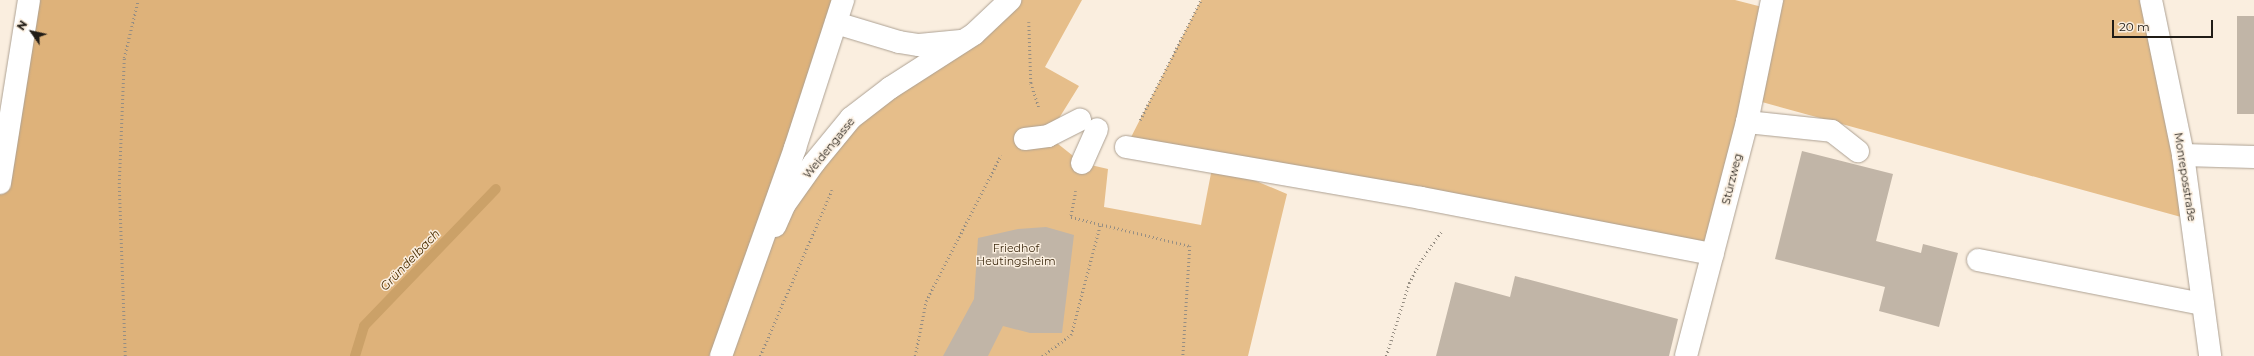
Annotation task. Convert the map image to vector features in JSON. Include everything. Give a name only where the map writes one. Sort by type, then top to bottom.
[{"type":"main road","points":[[0,183],[29,0]]},
{"type":"main road","points":[[721,356],[795,148],[843,0]]},
{"type":"main road","name":"Weidengasse","points":[[750,275],[785,204],[851,118],[890,88],[964,40],[999,13],[1010,0]]},
{"type":"main road","name":"Stürzweg","points":[[1686,356],[1747,122],[1772,0]]},
{"type":"main road","name":"Monreposstraße","points":[[2151,0],[2183,155],[2210,356]]},
{"type":"main road","points":[[836,23],[899,42],[919,45],[964,40]]},
{"type":"main road","points":[[1747,122],[1832,131],[1858,151]]},
{"type":"main road","points":[[1025,139],[1048,136],[1088,125],[1082,163]]},
{"type":"main road","points":[[1126,147],[1474,208],[1713,254]]},
{"type":"main road","points":[[2183,155],[2254,158]]},
{"type":"main road","points":[[1978,260],[2203,304]]},
{"type":"path","points":[[126,356],[119,184],[124,58],[138,0]]},
{"type":"path","points":[[1126,147],[1201,0]]},
{"type":"path","points":[[1029,13],[1031,83],[1048,136]]},
{"type":"path","points":[[915,356],[926,301],[998,157],[1025,139]]},
{"type":"path","points":[[1082,163],[1071,217],[1190,246],[1183,356]]},
{"type":"path","points":[[760,356],[834,187]]},
{"type":"path","points":[[1386,356],[1401,302],[1422,259],[1443,229],[1474,208]]},
{"type":"path","points":[[1042,356],[1071,336],[1100,225]]},
{"type":"green space","name":"Friedhof Heutingsheim","points":[[1010,0],[1082,0],[1045,67],[1079,86],[1048,136],[1082,163],[1108,169],[1104,207],[1201,225],[1213,163],[1126,147],[1201,0],[1735,0],[1770,9],[1772,0],[2151,0],[2192,220],[1751,99],[1713,254],[1216,164],[1287,194],[1248,356],[721,356],[750,275],[851,118]]},
{"type":"shaded area","points":[[29,0],[843,0],[721,356],[0,356],[0,183]]},
{"type":"building","points":[[2237,16],[2254,16],[2254,114],[2237,114]]},
{"type":"building","points":[[1802,151],[1893,174],[1876,241],[1921,253],[1923,244],[1958,253],[1939,327],[1879,311],[1885,287],[1775,259]]},
{"type":"building","points":[[1046,227],[1074,235],[1062,333],[1030,333],[1003,326],[988,356],[943,356],[974,299],[978,238],[1018,229]]},
{"type":"building","points":[[1515,276],[1678,319],[1669,356],[1436,356],[1455,282],[1510,297]]},
{"type":"waterway","name":"Gründelbach","points":[[355,356],[364,326],[496,189]]}]
